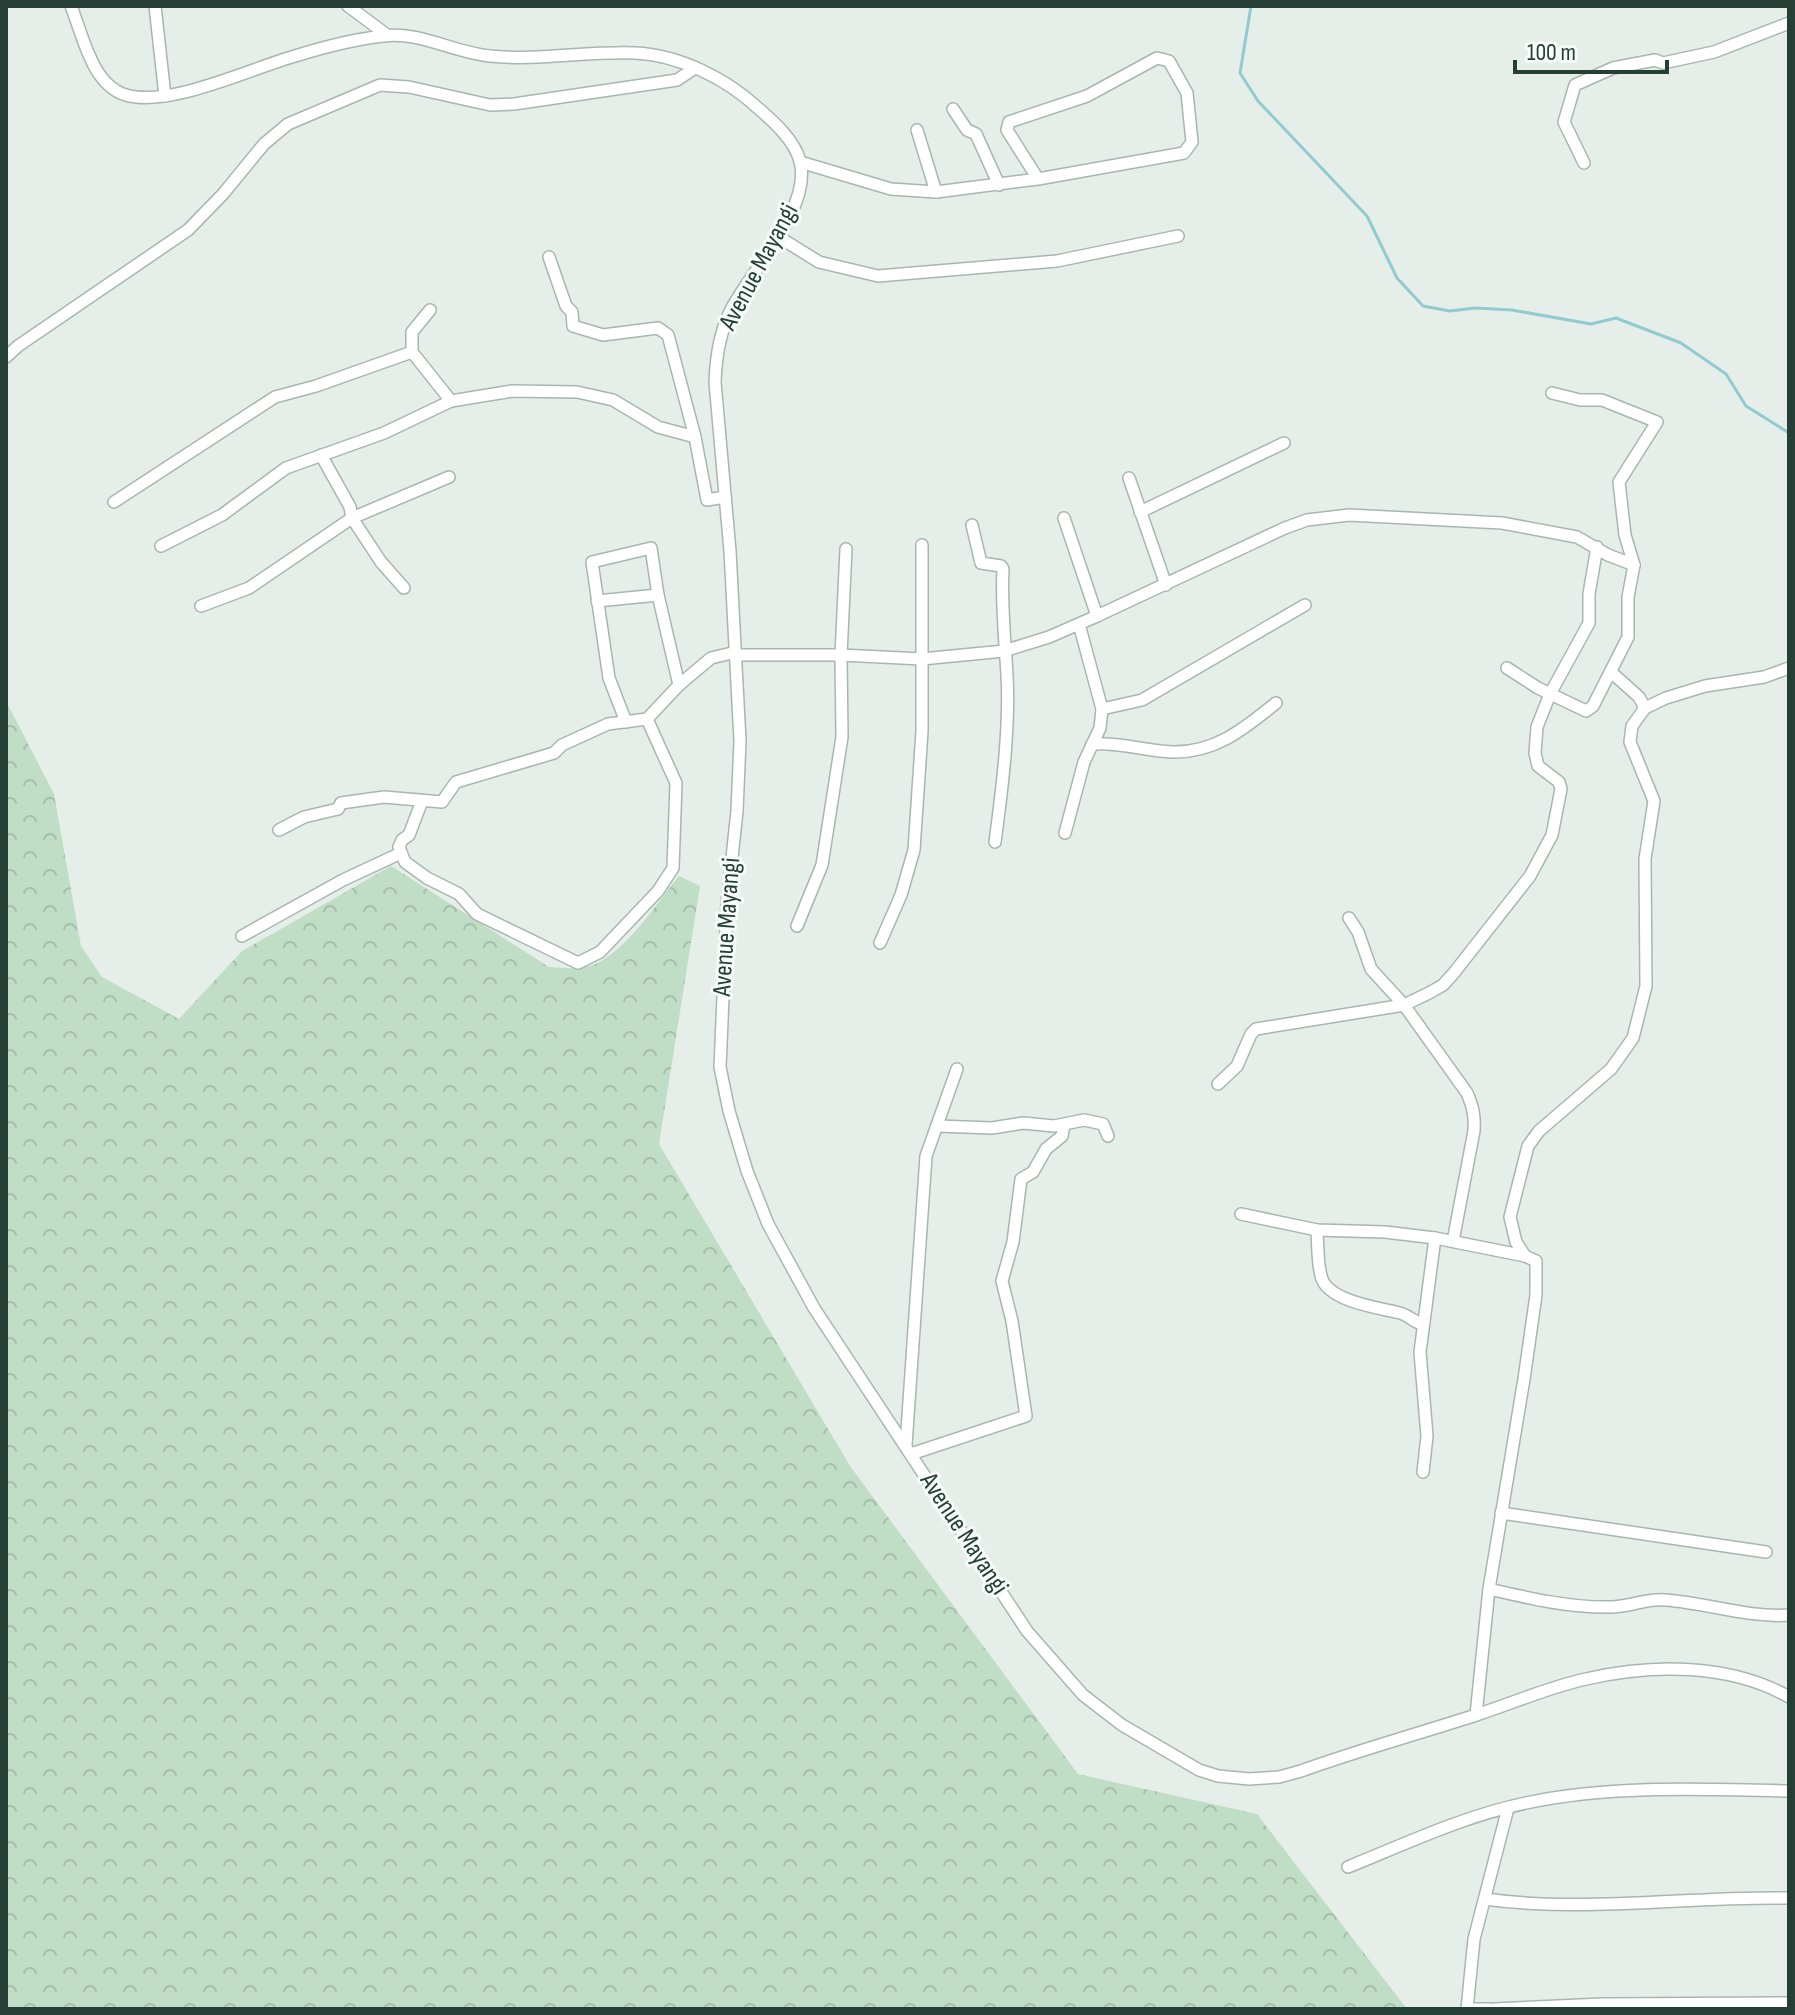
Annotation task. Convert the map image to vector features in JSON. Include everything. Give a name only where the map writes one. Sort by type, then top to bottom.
[{"type":"street","points":[[71,6],[96,69],[111,88],[125,95],[142,98],[165,96],[295,55],[387,35],[493,57],[655,55],[722,80],[749,99],[790,142],[800,162],[891,189],[936,192],[1038,179],[1184,153],[1190,148],[1187,93],[1169,61],[1157,58],[1087,96],[1009,122],[1007,130],[1038,179]]},
{"type":"street","points":[[155,6],[165,96]]},
{"type":"street","points":[[348,6],[387,35]]},
{"type":"street","points":[[1584,163],[1564,122],[1575,85],[1613,68],[1655,60],[1663,63],[1714,52],[1789,23]]},
{"type":"street","points":[[6,357],[188,230],[281,129],[362,91],[390,84],[490,105],[514,104],[677,80],[695,68]]},
{"type":"street","points":[[953,109],[967,130],[976,134],[999,185]]},
{"type":"street","points":[[917,130],[936,192]]},
{"type":"street","name":"Avenue Mayangi","points":[[800,162],[799,193],[777,236],[733,307],[719,345],[715,382],[736,653],[739,785],[727,904],[719,1047],[723,1084],[747,1171],[768,1224],[814,1308],[1027,1631],[1083,1695],[1122,1725],[1199,1770],[1218,1776],[1249,1779],[1279,1777],[1585,1679],[1652,1669],[1696,1671],[1745,1679],[1789,1697]]},
{"type":"street","points":[[777,236],[819,262],[878,276],[1057,261],[1178,236]]},
{"type":"street","points":[[549,257],[566,306],[572,312],[573,326],[603,335],[658,328],[668,335],[695,437],[707,500],[725,497]]},
{"type":"street","points":[[430,310],[412,332],[412,352],[451,401]]},
{"type":"street","points":[[114,502],[275,397],[412,352]]},
{"type":"street","points":[[161,546],[222,515],[286,468],[384,433],[451,401],[512,391],[543,389],[577,392],[613,400],[658,427],[695,437]]},
{"type":"street","points":[[1507,668],[1581,710],[1589,710],[1628,637],[1628,597],[1634,565],[1625,535],[1618,484],[1657,422],[1602,400],[1580,400],[1552,393]]},
{"type":"street","points":[[1140,512],[1284,443]]},
{"type":"street","points":[[321,455],[350,507],[352,518],[381,562],[404,588]]},
{"type":"street","points":[[201,606],[249,588],[352,518],[449,477]]},
{"type":"street","points":[[1129,478],[1166,585]]},
{"type":"street","points":[[279,830],[304,817],[338,809],[341,803],[384,797],[442,802],[456,782],[554,753],[572,740],[608,724],[647,719],[679,685],[717,654],[922,659],[1004,651],[1039,641],[1079,624],[1307,520],[1349,515],[1502,523],[1577,537],[1634,565]]},
{"type":"street","points":[[1064,518],[1097,616]]},
{"type":"street","points":[[972,525],[981,563],[1003,568],[1001,604],[1007,676],[1003,779],[995,842]]},
{"type":"street","points":[[880,943],[901,895],[913,856],[922,731],[922,545]]},
{"type":"street","points":[[1218,1084],[1237,1066],[1256,1029],[1404,1005],[1443,985],[1512,901],[1552,835],[1561,789],[1559,782],[1538,766],[1535,743],[1537,727],[1550,694],[1589,623],[1589,594],[1597,547]]},
{"type":"street","points":[[626,722],[609,678],[592,562],[651,548],[658,595],[679,685]]},
{"type":"street","points":[[797,926],[820,874],[842,737],[841,655],[846,549]]},
{"type":"street","points":[[597,601],[658,595]]},
{"type":"street","points":[[1102,709],[1142,700],[1305,605]]},
{"type":"street","points":[[1065,833],[1092,744],[1100,728],[1102,709],[1079,624]]},
{"type":"street","points":[[1525,1256],[1516,1242],[1510,1217],[1528,1146],[1539,1131],[1611,1069],[1633,1038],[1646,986],[1643,956],[1647,894],[1645,859],[1654,801],[1633,751],[1632,726],[1645,708],[1687,691],[1764,677],[1789,668]]},
{"type":"street","points":[[1611,672],[1639,697],[1645,708]]},
{"type":"street","points":[[1092,744],[1115,742],[1175,752],[1223,742],[1276,703]]},
{"type":"street","points":[[422,801],[413,826],[399,847],[405,862],[427,878],[459,894],[477,914],[578,963],[600,952],[658,891],[673,868],[676,783],[647,719]]},
{"type":"street","points":[[242,936],[343,880],[401,853]]},
{"type":"street","points":[[1349,918],[1358,932],[1371,969],[1404,1005],[1467,1093],[1475,1117],[1453,1241]]},
{"type":"street","points":[[957,1069],[926,1156],[908,1450],[1026,1416],[1002,1278],[1013,1242],[1021,1179],[1033,1172],[1046,1149],[1062,1136],[1064,1125]]},
{"type":"street","points":[[937,1126],[992,1128],[1023,1123],[1064,1125],[1084,1120],[1102,1124],[1108,1136]]},
{"type":"street","points":[[1241,1214],[1317,1230],[1385,1232],[1453,1241],[1525,1256],[1538,1264],[1515,1436],[1489,1589],[1476,1715]]},
{"type":"street","points":[[1317,1230],[1321,1277],[1327,1287],[1349,1300],[1404,1314],[1422,1324]]},
{"type":"street","points":[[1423,1472],[1427,1436],[1420,1360],[1422,1324],[1435,1238]]},
{"type":"street","points":[[1501,1513],[1766,1552]]},
{"type":"street","points":[[1489,1589],[1586,1606],[1615,1607],[1646,1599],[1789,1615]]},
{"type":"street","points":[[1348,1867],[1467,1818],[1568,1796],[1631,1792],[1789,1791]]},
{"type":"street","points":[[1508,1808],[1474,1939],[1468,2009],[1603,2004],[1789,2003]]},
{"type":"street","points":[[1485,1899],[1543,1903],[1789,1898]]},
{"type":"green space","points":[[6,701],[54,794],[81,946],[102,977],[179,1019],[242,951],[391,866],[549,967],[560,968],[593,965],[617,950],[679,876],[700,886],[659,1144],[850,1466],[1078,1774],[1257,1814],[1407,2009],[6,2009]]},
{"type":"waterway","points":[[1251,6],[1240,73],[1258,101],[1367,216],[1397,278],[1423,306],[1450,311],[1475,308],[1512,310],[1591,324],[1616,318],[1681,343],[1726,374],[1746,406],[1789,433]]}]
